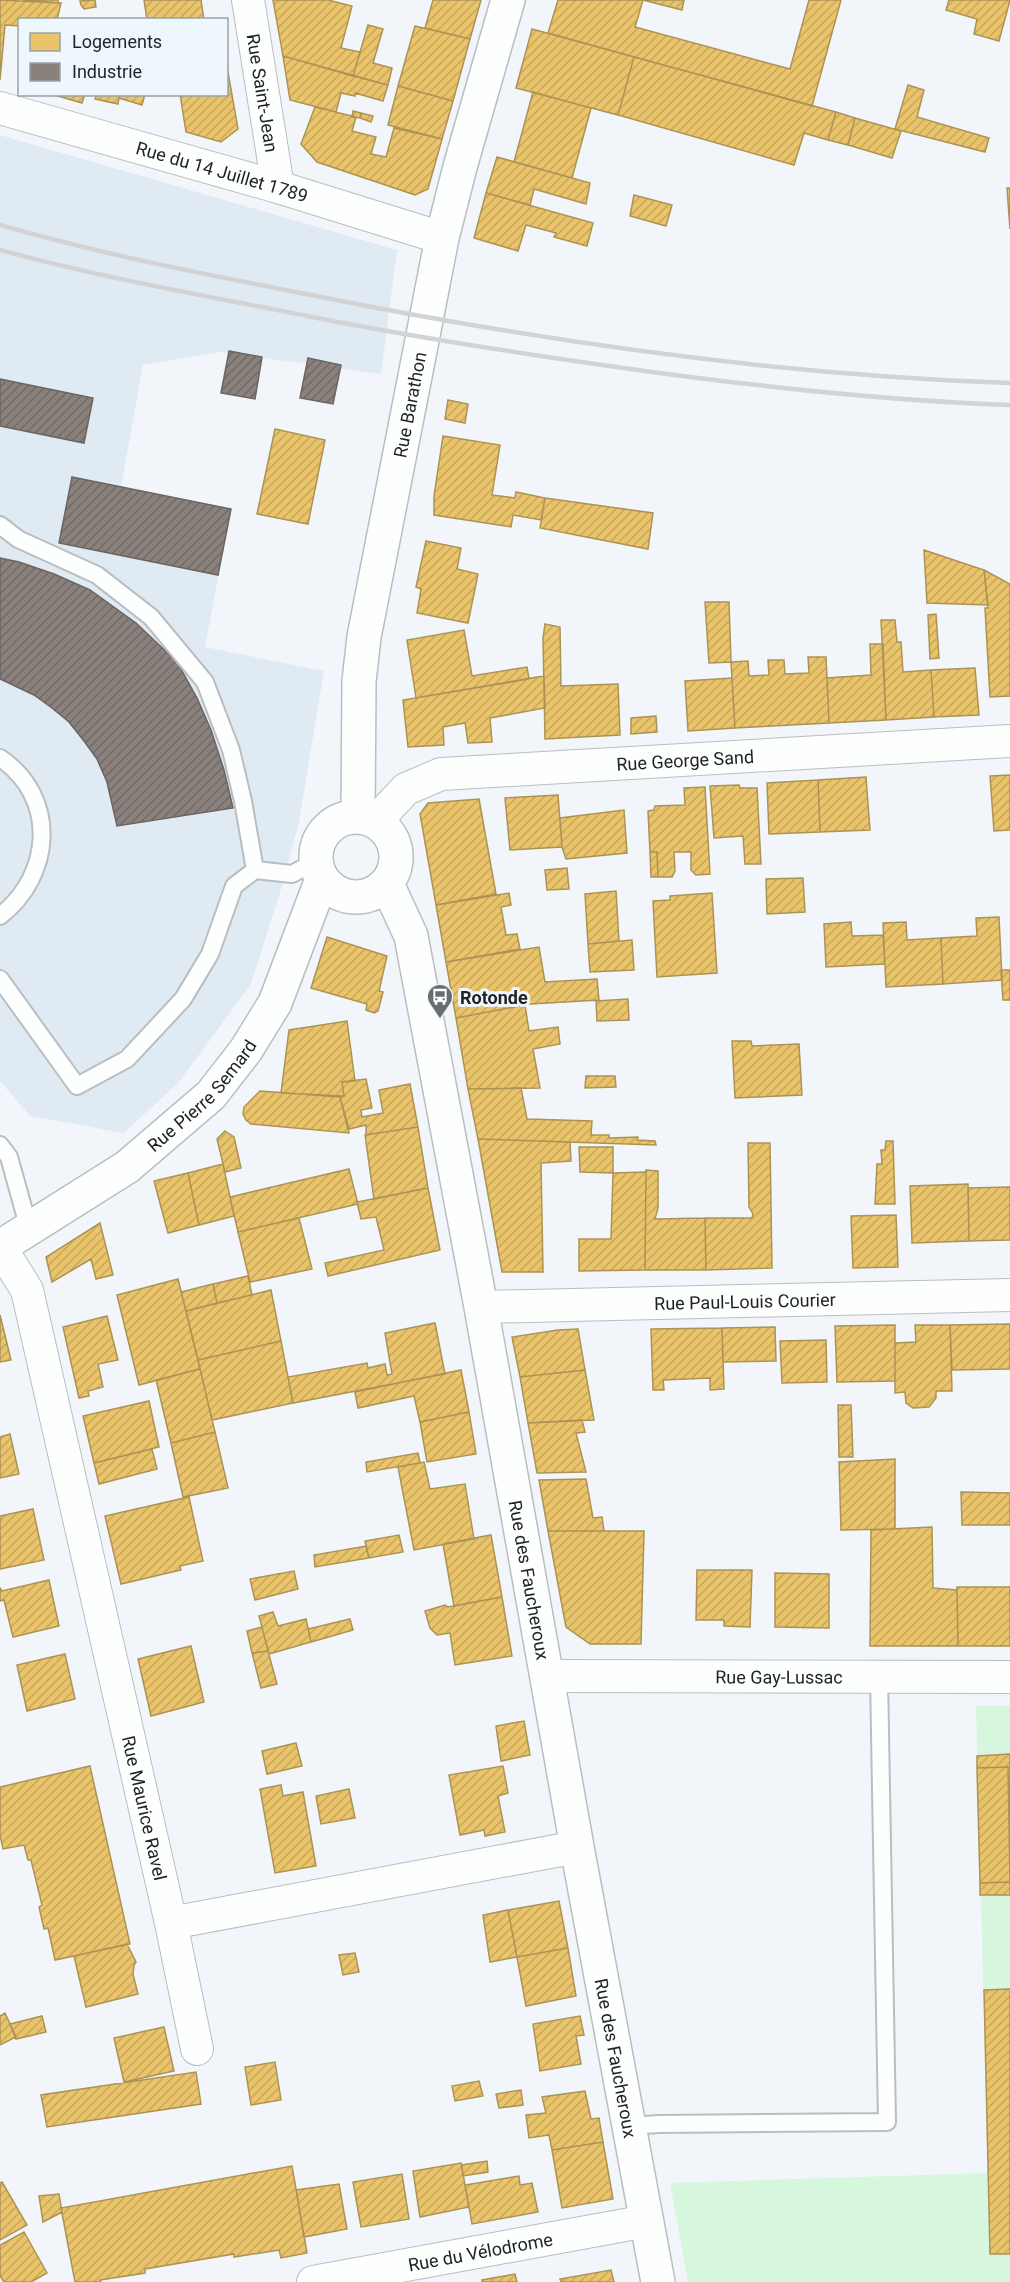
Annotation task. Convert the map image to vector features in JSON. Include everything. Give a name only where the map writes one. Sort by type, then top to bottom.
[{"type":"main road","name":"Rue Barathon","points":[[368,819],[359,681],[364,637],[442,238],[508,0]]},
{"type":"main road","points":[[344,818],[368,819],[388,831],[395,844],[397,857],[394,871],[387,884],[378,892],[366,897],[353,898],[341,895],[330,888],[319,870],[317,848],[322,835],[344,818]]},
{"type":"main road","name":"Rue Pierre Semard","points":[[0,1247],[127,1167],[211,1095],[246,1050],[275,1003],[319,870]]},
{"type":"main road","name":"Rue des Faucheroux","points":[[387,884],[411,936],[481,1307],[577,1847],[658,2282]]},
{"type":"street","name":"Rue Saint-Jean","points":[[248,0],[278,187]]},
{"type":"street","name":"Rue du 14 Juillet 1789","points":[[0,108],[278,187],[442,238]]},
{"type":"street","name":"Rue George Sand","points":[[368,819],[389,807],[406,789],[441,774],[1010,741]]},
{"type":"street","name":"Rue Maurice Ravel","points":[[0,1247],[27,1290],[171,1923],[197,2049]]},
{"type":"street","name":"Rue Paul-Louis Courier","points":[[481,1307],[1010,1295]]},
{"type":"street","name":"Rue Gay-Lussac","points":[[548,1676],[1010,1677]]},
{"type":"street","points":[[171,1923],[577,1847]]},
{"type":"street","name":"Rue du Vélodrome","points":[[313,2282],[647,2221]]},
{"type":"lane","points":[[0,525],[18,539],[98,575],[151,617],[205,682],[231,750],[255,870]]},
{"type":"lane","points":[[0,758],[8,763],[25,782],[36,805],[42,830],[40,855],[33,879],[18,899],[0,916]]},
{"type":"lane","points":[[0,979],[77,1086],[127,1059],[183,999],[210,954],[234,885],[255,870],[292,874],[319,870]]},
{"type":"lane","points":[[0,1145],[9,1157],[29,1229]]},
{"type":"lane","points":[[628,2126],[887,2122],[879,1677]]},
{"type":"shaded area","points":[[0,135],[397,250],[381,374],[220,352],[143,365],[121,487],[231,509],[205,647],[324,671],[299,822],[251,984],[179,1082],[124,1133],[30,1116],[0,1081]]},
{"type":"green space","points":[[976,1706],[1010,1706],[1010,2282],[688,2282],[670,2183],[988,2173]]},
{"type":"building: Logements","points":[[0,0],[61,3],[57,18],[18,18],[18,26],[5,25],[0,80]]},
{"type":"building: Logements","points":[[23,0],[58,0],[58,3]]},
{"type":"building: Logements","points":[[95,0],[96,7],[84,9],[80,1]]},
{"type":"building: Logements","points":[[144,0],[201,0],[204,18],[147,18]]},
{"type":"building: Logements","points":[[273,0],[328,0],[352,6],[341,48],[360,52],[353,76],[283,56]]},
{"type":"building: Logements","points":[[433,0],[481,0],[470,39],[425,28]]},
{"type":"building: Logements","points":[[558,0],[643,0],[635,27],[790,69],[809,0],[841,0],[812,106],[548,33]]},
{"type":"building: Logements","points":[[643,0],[684,0],[682,10]]},
{"type":"building: Logements","points":[[949,0],[1010,0],[999,41],[974,34],[977,19],[946,10]]},
{"type":"building: Logements","points":[[368,25],[383,29],[373,63],[392,68],[388,85],[353,76]]},
{"type":"building: Logements","points":[[415,26],[470,39],[453,101],[398,86]]},
{"type":"building: Logements","points":[[532,29],[634,57],[618,115],[516,88]]},
{"type":"building: Logements","points":[[283,56],[388,85],[383,101],[355,93],[355,96],[341,93],[336,112],[290,100]]},
{"type":"building: Logements","points":[[634,57],[836,112],[828,140],[804,133],[794,165],[618,115]]},
{"type":"building: Logements","points":[[228,72],[238,129],[221,142],[186,132],[180,96],[228,96]]},
{"type":"building: Logements","points":[[908,85],[924,90],[917,117],[989,138],[985,152],[895,129]]},
{"type":"building: Logements","points":[[398,86],[453,101],[442,139],[388,125]]},
{"type":"building: Logements","points":[[533,92],[591,108],[572,178],[514,162]]},
{"type":"building: Logements","points":[[58,96],[84,96],[82,103]]},
{"type":"building: Logements","points":[[96,96],[144,96],[142,105],[119,98],[118,104],[95,99]]},
{"type":"building: Logements","points":[[315,107],[356,117],[352,131],[376,137],[371,154],[386,157],[394,128],[442,139],[428,189],[415,195],[317,162],[301,144]]},
{"type":"building: Logements","points":[[353,111],[361,113],[360,118],[352,117]]},
{"type":"building: Logements","points":[[836,112],[855,118],[848,145],[828,140]]},
{"type":"building: Logements","points":[[361,113],[373,116],[371,122],[360,118]]},
{"type":"building: Logements","points":[[855,118],[901,131],[892,158],[848,145]]},
{"type":"building: Logements","points":[[497,157],[590,183],[586,204],[534,189],[530,205],[486,193]]},
{"type":"building: Logements","points":[[1007,188],[1010,188],[1010,229]]},
{"type":"building: Logements","points":[[486,193],[593,223],[587,246],[554,237],[556,233],[526,225],[518,251],[474,238]]},
{"type":"building: Logements","points":[[634,195],[672,205],[666,226],[630,216]]},
{"type":"building: Logements","points":[[448,400],[468,404],[465,423],[445,419]]},
{"type":"building: Logements","points":[[275,429],[325,440],[308,524],[257,514]]},
{"type":"building: Logements","points":[[443,436],[500,445],[492,495],[515,498],[516,492],[545,498],[541,520],[513,515],[511,527],[434,515],[434,496]]},
{"type":"building: Logements","points":[[545,498],[653,513],[648,549],[540,528]]},
{"type":"building: Logements","points":[[426,541],[461,548],[457,569],[478,574],[468,623],[417,613],[421,589],[416,587]]},
{"type":"building: Logements","points":[[924,550],[984,570],[988,605],[927,603]]},
{"type":"building: Logements","points":[[984,570],[1010,584],[1010,696],[990,697],[985,608],[988,608]]},
{"type":"building: Logements","points":[[705,602],[729,602],[731,662],[709,663]]},
{"type":"building: Logements","points":[[936,614],[939,658],[930,659],[928,615]]},
{"type":"building: Logements","points":[[881,620],[895,620],[897,642],[901,642],[903,672],[931,670],[934,717],[886,720]]},
{"type":"building: Logements","points":[[545,624],[560,627],[561,686],[618,684],[620,735],[545,739],[543,638]]},
{"type":"building: Logements","points":[[464,630],[472,676],[527,667],[529,679],[416,698],[407,640]]},
{"type":"building: Logements","points":[[870,644],[883,644],[886,720],[829,723],[827,678],[871,675]]},
{"type":"building: Logements","points":[[808,657],[826,657],[829,723],[735,728],[731,662],[748,661],[749,676],[769,675],[768,660],[784,660],[785,674],[809,673]]},
{"type":"building: Logements","points":[[975,668],[979,715],[934,717],[931,670]]},
{"type":"building: Logements","points":[[544,676],[545,708],[490,718],[492,742],[468,743],[465,723],[443,727],[444,745],[408,747],[403,700]]},
{"type":"building: Logements","points":[[732,678],[735,728],[688,731],[685,681]]},
{"type":"building: Logements","points":[[656,716],[657,732],[631,734],[631,718]]},
{"type":"building: Logements","points":[[1010,775],[1010,830],[994,831],[990,776]]},
{"type":"building: Logements","points":[[866,777],[870,830],[820,832],[818,780]]},
{"type":"building: Logements","points":[[818,780],[820,832],[769,834],[767,783]]},
{"type":"building: Logements","points":[[739,785],[740,788],[757,788],[761,864],[745,864],[743,836],[714,838],[710,786]]},
{"type":"building: Logements","points":[[705,787],[710,874],[696,875],[691,870],[691,852],[674,852],[675,871],[672,877],[658,877],[657,852],[650,852],[648,811],[654,810],[655,806],[685,805],[684,788]]},
{"type":"building: Logements","points":[[558,795],[562,847],[510,850],[505,798]]},
{"type":"building: Logements","points":[[479,799],[496,894],[436,905],[420,814],[428,803]]},
{"type":"building: Logements","points":[[624,810],[627,853],[566,859],[562,847],[560,818]]},
{"type":"building: Logements","points":[[650,852],[657,852],[658,877],[651,877]]},
{"type":"building: Logements","points":[[567,868],[569,889],[547,890],[545,870]]},
{"type":"building: Logements","points":[[803,878],[805,912],[767,914],[766,879]]},
{"type":"building: Logements","points":[[616,891],[619,941],[588,944],[585,894]]},
{"type":"building: Logements","points":[[509,893],[511,905],[501,907],[506,935],[517,934],[520,949],[446,962],[436,905]]},
{"type":"building: Logements","points":[[712,893],[717,973],[657,977],[653,901],[670,900],[670,896]]},
{"type":"building: Logements","points":[[999,917],[1002,980],[943,984],[941,938],[977,936],[976,918]]},
{"type":"building: Logements","points":[[851,922],[852,936],[883,935],[885,964],[826,967],[824,924]]},
{"type":"building: Logements","points":[[906,922],[907,940],[941,938],[943,984],[886,987],[883,923]]},
{"type":"building: Logements","points":[[327,937],[387,956],[379,991],[383,992],[378,1011],[374,1013],[366,1010],[367,1004],[311,988]]},
{"type":"building: Logements","points":[[632,940],[634,970],[590,972],[588,944]]},
{"type":"building: Logements","points":[[539,947],[545,982],[597,979],[599,1000],[530,1004],[456,1018],[446,962]]},
{"type":"building: Logements","points":[[1001,970],[1010,970],[1010,1000],[1003,1000]]},
{"type":"building: Logements","points":[[628,999],[629,1020],[597,1021],[596,1001]]},
{"type":"building: Logements","points":[[525,1005],[529,1031],[558,1027],[560,1044],[533,1049],[540,1088],[468,1089],[456,1018]]},
{"type":"building: Logements","points":[[347,1021],[355,1081],[342,1082],[344,1096],[281,1093],[289,1030]]},
{"type":"building: Logements","points":[[732,1041],[751,1041],[752,1046],[799,1044],[802,1095],[735,1098]]},
{"type":"building: Logements","points":[[586,1076],[615,1076],[616,1087],[585,1088]]},
{"type":"building: Logements","points":[[366,1079],[372,1108],[361,1110],[362,1117],[383,1113],[379,1090],[410,1084],[418,1127],[366,1135],[366,1125],[349,1129],[340,1097],[344,1096],[342,1082]]},
{"type":"building: Logements","points":[[521,1088],[527,1119],[592,1121],[591,1135],[609,1135],[609,1138],[638,1137],[637,1140],[655,1141],[656,1145],[478,1139],[468,1089]]},
{"type":"building: Logements","points":[[260,1091],[340,1097],[349,1133],[251,1124],[243,1114],[244,1107]]},
{"type":"building: Logements","points":[[418,1127],[428,1188],[374,1199],[365,1135]]},
{"type":"building: Logements","points":[[225,1131],[234,1137],[241,1168],[225,1172],[217,1139]]},
{"type":"building: Logements","points":[[478,1139],[570,1142],[571,1161],[541,1163],[543,1272],[502,1272]]},
{"type":"building: Logements","points":[[886,1141],[893,1141],[895,1204],[875,1204],[877,1164],[882,1164],[881,1150],[885,1150]]},
{"type":"building: Logements","points":[[748,1143],[770,1143],[772,1268],[706,1270],[705,1218],[752,1218],[753,1214],[749,1207]]},
{"type":"building: Logements","points":[[579,1147],[613,1147],[613,1173],[580,1172]]},
{"type":"building: Logements","points":[[223,1164],[234,1216],[199,1225],[188,1173]]},
{"type":"building: Logements","points":[[349,1169],[358,1204],[238,1232],[230,1197]]},
{"type":"building: Logements","points":[[646,1170],[658,1171],[658,1208],[655,1219],[705,1218],[706,1270],[645,1270]]},
{"type":"building: Logements","points":[[646,1172],[645,1270],[579,1271],[579,1239],[611,1239],[613,1173]]},
{"type":"building: Logements","points":[[188,1173],[199,1225],[168,1233],[154,1181]]},
{"type":"building: Logements","points":[[968,1184],[969,1241],[912,1243],[910,1186]]},
{"type":"building: Logements","points":[[1010,1187],[1010,1240],[969,1241],[968,1188]]},
{"type":"building: Logements","points":[[428,1188],[440,1250],[328,1276],[325,1263],[384,1250],[376,1217],[361,1219],[357,1202]]},
{"type":"building: Logements","points":[[896,1215],[898,1267],[853,1268],[851,1216]]},
{"type":"building: Logements","points":[[299,1218],[312,1269],[250,1282],[238,1232]]},
{"type":"building: Logements","points":[[100,1223],[113,1275],[96,1279],[91,1259],[52,1282],[46,1257]]},
{"type":"building: Logements","points":[[248,1276],[252,1295],[217,1303],[213,1284]]},
{"type":"building: Logements","points":[[178,1279],[200,1369],[139,1385],[117,1295]]},
{"type":"building: Logements","points":[[213,1284],[217,1303],[186,1311],[181,1292]]},
{"type":"building: Logements","points":[[271,1290],[281,1341],[198,1360],[186,1311]]},
{"type":"building: Logements","points":[[0,1315],[11,1360],[0,1362]]},
{"type":"building: Logements","points":[[107,1316],[118,1360],[98,1364],[103,1387],[88,1391],[89,1396],[79,1398],[63,1327]]},
{"type":"building: Logements","points":[[435,1323],[445,1374],[293,1403],[288,1377],[367,1363],[368,1368],[385,1364],[387,1375],[392,1374],[385,1333]]},
{"type":"building: Logements","points":[[1010,1324],[1010,1369],[952,1370],[950,1325]]},
{"type":"building: Logements","points":[[895,1325],[895,1381],[837,1382],[835,1326]]},
{"type":"building: Logements","points":[[915,1325],[950,1325],[952,1391],[936,1391],[936,1398],[929,1407],[913,1408],[906,1403],[905,1392],[895,1393],[895,1343],[916,1342]]},
{"type":"building: Logements","points":[[775,1327],[776,1361],[723,1362],[722,1328]]},
{"type":"building: Logements","points":[[722,1328],[724,1389],[710,1390],[710,1378],[663,1380],[664,1390],[653,1390],[651,1329]]},
{"type":"building: Logements","points":[[578,1329],[585,1370],[520,1377],[512,1337]]},
{"type":"building: Logements","points":[[826,1340],[827,1382],[782,1383],[780,1341]]},
{"type":"building: Logements","points":[[281,1341],[293,1403],[212,1420],[198,1360]]},
{"type":"building: Logements","points":[[200,1369],[215,1432],[171,1443],[156,1380]]},
{"type":"building: Logements","points":[[461,1370],[469,1412],[420,1422],[414,1396],[358,1408],[355,1392]]},
{"type":"building: Logements","points":[[585,1370],[594,1420],[528,1423],[520,1377]]},
{"type":"building: Logements","points":[[149,1401],[159,1447],[94,1463],[83,1416]]},
{"type":"building: Logements","points":[[838,1405],[851,1405],[853,1457],[839,1457]]},
{"type":"building: Logements","points":[[469,1412],[476,1454],[427,1462],[420,1422]]},
{"type":"building: Logements","points":[[582,1420],[585,1432],[576,1433],[586,1472],[537,1473],[528,1423]]},
{"type":"building: Logements","points":[[215,1432],[228,1488],[183,1497],[171,1443]]},
{"type":"building: Logements","points":[[10,1434],[19,1474],[0,1478],[0,1437]]},
{"type":"building: Logements","points":[[152,1449],[157,1469],[99,1484],[94,1463]]},
{"type":"building: Logements","points":[[418,1453],[420,1463],[367,1472],[366,1462]]},
{"type":"building: Logements","points":[[895,1459],[895,1529],[841,1530],[839,1462]]},
{"type":"building: Logements","points":[[424,1462],[430,1489],[465,1484],[474,1539],[414,1550],[398,1467]]},
{"type":"building: Logements","points":[[586,1479],[593,1518],[602,1517],[604,1531],[548,1531],[539,1480]]},
{"type":"building: Logements","points":[[961,1492],[1010,1493],[1010,1525],[962,1525]]},
{"type":"building: Logements","points":[[189,1497],[203,1561],[180,1566],[181,1570],[121,1584],[105,1516]]},
{"type":"building: Logements","points":[[33,1509],[44,1560],[0,1569],[0,1516]]},
{"type":"building: Logements","points":[[932,1527],[933,1588],[957,1590],[958,1646],[870,1646],[871,1530]]},
{"type":"building: Logements","points":[[548,1531],[644,1531],[641,1644],[590,1644],[566,1627]]},
{"type":"building: Logements","points":[[399,1535],[403,1552],[369,1558],[365,1541]]},
{"type":"building: Logements","points":[[491,1535],[502,1597],[454,1606],[443,1544]]},
{"type":"building: Logements","points":[[366,1546],[369,1558],[315,1567],[314,1555]]},
{"type":"building: Logements","points":[[697,1570],[752,1570],[750,1627],[724,1626],[724,1620],[696,1620]]},
{"type":"building: Logements","points":[[294,1571],[298,1589],[255,1600],[250,1579]]},
{"type":"building: Logements","points":[[775,1573],[829,1574],[829,1628],[775,1627]]},
{"type":"building: Logements","points":[[49,1580],[59,1626],[13,1637],[4,1600],[0,1601],[0,1588],[2,1591]]},
{"type":"building: Logements","points":[[957,1587],[1010,1587],[1010,1646],[958,1646]]},
{"type":"building: Logements","points":[[502,1597],[512,1656],[455,1665],[450,1633],[437,1635],[430,1628],[425,1611],[445,1605],[448,1607]]},
{"type":"building: Logements","points":[[273,1612],[278,1626],[306,1619],[311,1642],[269,1654],[259,1616]]},
{"type":"building: Logements","points":[[350,1619],[353,1630],[311,1642],[308,1629]]},
{"type":"building: Logements","points":[[262,1627],[268,1651],[252,1653],[247,1631]]},
{"type":"building: Logements","points":[[191,1646],[204,1702],[151,1716],[138,1659]]},
{"type":"building: Logements","points":[[268,1651],[277,1684],[261,1688],[252,1653]]},
{"type":"building: Logements","points":[[65,1654],[75,1699],[27,1711],[17,1665]]},
{"type":"building: Logements","points":[[524,1721],[530,1755],[501,1761],[496,1726]]},
{"type":"building: Logements","points":[[296,1743],[302,1766],[267,1774],[262,1751]]},
{"type":"building: Logements","points":[[1010,1754],[1010,1834],[1008,1767],[977,1768],[977,1756]]},
{"type":"building: Logements","points":[[90,1766],[130,1944],[55,1960],[48,1928],[44,1929],[39,1907],[42,1905],[31,1860],[28,1860],[24,1845],[3,1849],[0,1835],[0,1787]]},
{"type":"building: Logements","points":[[503,1766],[508,1793],[498,1796],[505,1832],[485,1836],[484,1830],[460,1835],[449,1775]]},
{"type":"building: Logements","points":[[1008,1767],[1010,1882],[980,1883],[977,1768]]},
{"type":"building: Logements","points":[[281,1785],[283,1796],[303,1792],[316,1866],[275,1873],[260,1789]]},
{"type":"building: Logements","points":[[349,1789],[355,1818],[321,1824],[316,1796]]},
{"type":"building: Logements","points":[[1010,1882],[1010,1895],[980,1895],[980,1883]]},
{"type":"building: Logements","points":[[559,1901],[568,1948],[517,1957],[508,1910]]},
{"type":"building: Logements","points":[[508,1910],[517,1957],[490,1962],[483,1915]]},
{"type":"building: Logements","points":[[127,1944],[136,1962],[133,1974],[138,1994],[86,2007],[74,1956]]},
{"type":"building: Logements","points":[[568,1948],[576,1996],[526,2006],[517,1957]]},
{"type":"building: Logements","points":[[355,1953],[359,1972],[343,1975],[339,1955]]},
{"type":"building: Logements","points":[[1010,1989],[1010,2254],[990,2254],[984,1990]]},
{"type":"building: Logements","points":[[5,2013],[16,2037],[0,2045],[0,2016]]},
{"type":"building: Logements","points":[[42,2016],[46,2032],[16,2039],[10,2024]]},
{"type":"building: Logements","points":[[580,2016],[584,2035],[576,2036],[581,2064],[540,2071],[533,2024]]},
{"type":"building: Logements","points":[[164,2027],[174,2071],[124,2082],[114,2038]]},
{"type":"building: Logements","points":[[275,2062],[281,2100],[251,2105],[245,2067]]},
{"type":"building: Logements","points":[[196,2072],[201,2104],[47,2127],[41,2095]]},
{"type":"building: Logements","points":[[479,2081],[483,2096],[455,2101],[452,2086]]},
{"type":"building: Logements","points":[[521,2090],[523,2105],[499,2108],[496,2094]]},
{"type":"building: Logements","points":[[585,2091],[591,2119],[599,2118],[603,2142],[552,2150],[549,2135],[529,2138],[526,2115],[546,2113],[542,2097]]},
{"type":"building: Logements","points":[[603,2142],[613,2199],[562,2208],[552,2150]]},
{"type":"building: Logements","points":[[487,2161],[488,2172],[463,2176],[462,2165]]},
{"type":"building: Logements","points":[[461,2163],[469,2207],[420,2217],[413,2171]]},
{"type":"building: Logements","points":[[292,2166],[307,2253],[281,2258],[279,2250],[234,2257],[234,2254],[145,2269],[145,2273],[100,2280],[101,2282],[75,2282],[61,2208]]},
{"type":"building: Logements","points":[[402,2174],[409,2219],[361,2227],[353,2182]]},
{"type":"building: Logements","points":[[519,2176],[520,2185],[532,2183],[538,2212],[472,2224],[465,2185]]},
{"type":"building: Logements","points":[[2,2182],[27,2225],[0,2240],[0,2183]]},
{"type":"building: Logements","points":[[339,2184],[347,2229],[304,2237],[296,2190]]},
{"type":"building: Logements","points":[[59,2194],[62,2212],[43,2222],[39,2196]]},
{"type":"building: Logements","points":[[24,2232],[47,2273],[31,2282],[4,2282],[0,2276],[0,2245]]},
{"type":"building: Logements","points":[[611,2270],[614,2282],[561,2282],[560,2279]]},
{"type":"building: Logements","points":[[515,2274],[517,2282],[482,2282],[482,2280]]},
{"type":"building: Industrie","points":[[229,351],[262,357],[255,399],[221,393]]},
{"type":"building: Industrie","points":[[308,358],[341,365],[333,404],[300,398]]},
{"type":"building: Industrie","points":[[0,379],[93,398],[84,443],[0,426]]},
{"type":"building: Industrie","points":[[72,477],[231,509],[218,575],[59,543]]},
{"type":"building: Industrie","points":[[0,558],[54,574],[90,590],[136,623],[177,662],[211,730],[233,808],[117,826],[107,782],[97,759],[69,722],[34,695],[0,679]]},
{"type":"railway","points":[[0,225],[191,271],[393,311],[568,341],[744,364],[921,379],[1010,383]]},
{"type":"railway","points":[[0,250],[194,294],[356,325],[533,355],[795,389],[924,401],[1010,405]]},
{"type":"place","name":"Rotonde","points":[[440,1020]]}]
